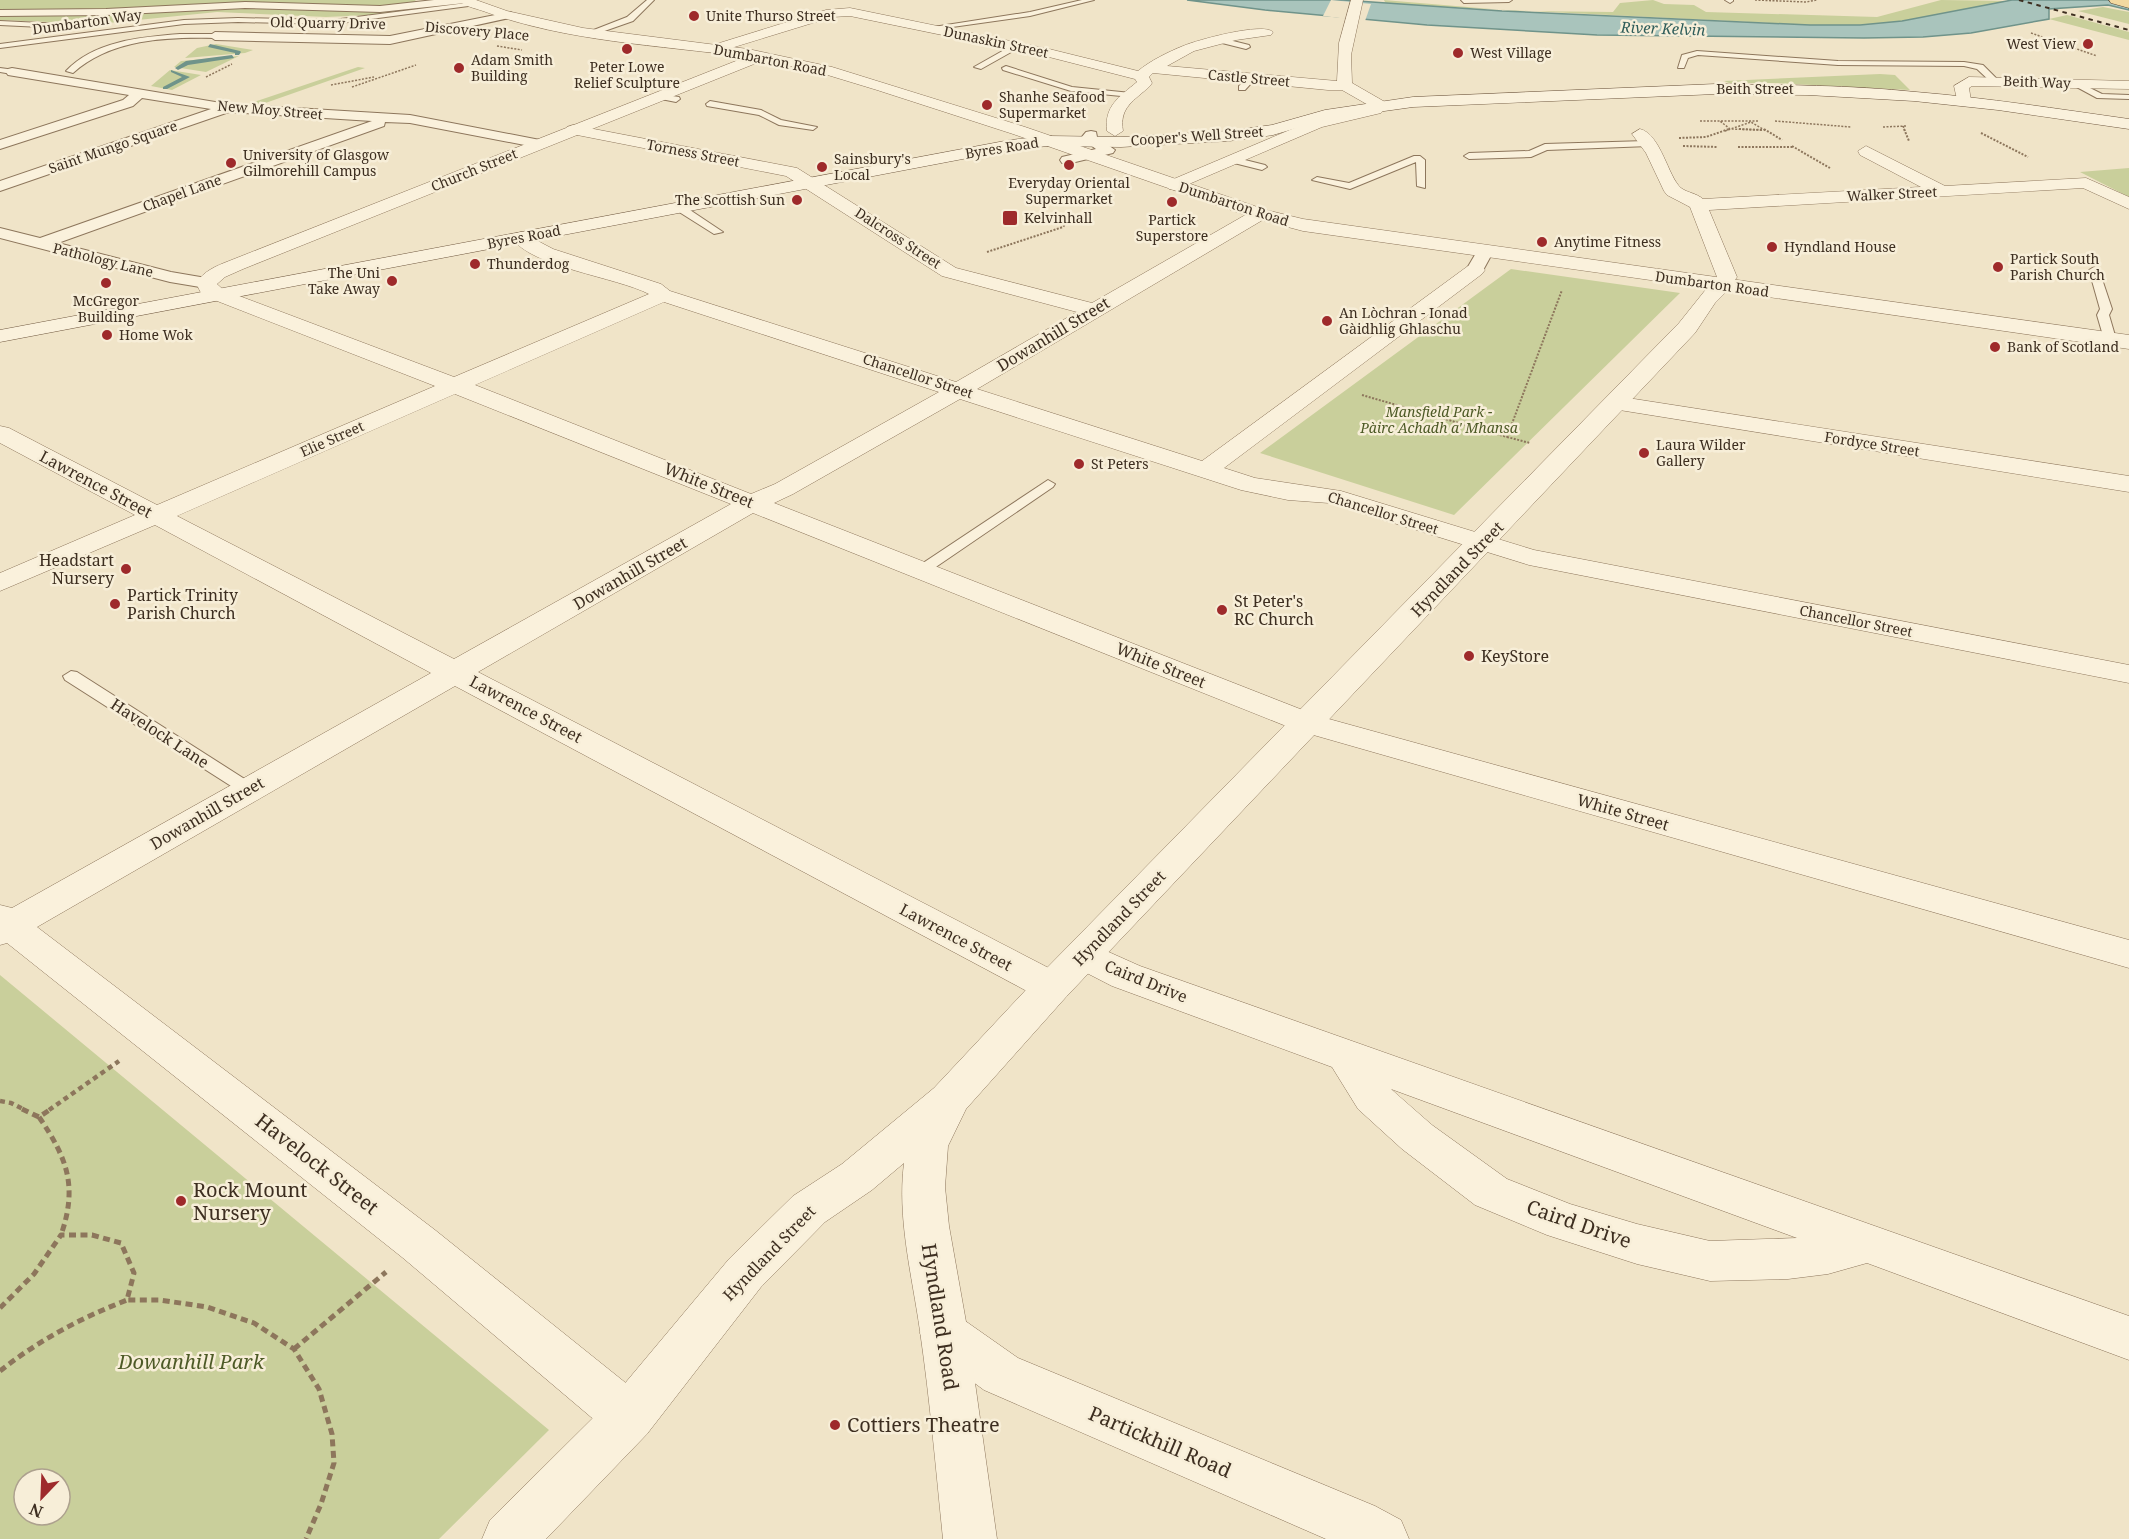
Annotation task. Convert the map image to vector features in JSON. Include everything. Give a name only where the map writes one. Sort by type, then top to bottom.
[{"type":"main road","points":[[2115,0],[2129,4]]},
{"type":"street","name":"Dumbarton Road","points":[[467,1],[510,15],[590,33],[718,48],[809,65],[907,94],[1048,141],[1091,144],[1175,185],[1260,214],[1324,229],[1480,261],[1592,267],[2119,341]]},
{"type":"street","points":[[0,13],[106,12],[265,3],[380,9],[467,1]]},
{"type":"street","points":[[1175,185],[1317,124],[1375,110],[1380,105],[1345,85],[1342,75],[1351,20],[1357,2]]},
{"type":"street","name":"Dunaskin Street","points":[[718,48],[831,13],[850,12],[1147,73]]},
{"type":"street","name":"Old Quarry Drive","points":[[216,36],[390,40],[510,15]]},
{"type":"street","points":[[1115,131],[1113,117],[1120,105],[1145,83],[1147,73],[1189,48],[1269,30]]},
{"type":"street","name":"Discovery Place","points":[[390,40],[475,43]]},
{"type":"street","name":"Church Street","points":[[213,289],[218,273],[236,265],[573,130],[667,97],[763,56]]},
{"type":"street","name":"New Moy Street","points":[[6,71],[227,108],[410,119],[540,144]]},
{"type":"street","name":"Castle Street","points":[[1147,73],[1247,83],[1345,85]]},
{"type":"street","name":"Beith Way","points":[[1963,101],[1961,86],[1963,83],[1995,81],[2129,85]]},
{"type":"street","name":"Beith Street","points":[[1380,105],[1463,99],[1739,88],[1840,91],[1963,101],[2129,124]]},
{"type":"street","points":[[0,145],[128,103],[139,93]]},
{"type":"street","name":"Cooper's Well Street","points":[[1091,144],[1229,136],[1273,130],[1325,115],[1380,105]]},
{"type":"street","name":"Saint Mungo Square","points":[[0,186],[227,108]]},
{"type":"street","name":"Chapel Lane","points":[[40,244],[392,118]]},
{"type":"street","name":"Torness Street","points":[[573,130],[791,172],[810,182]]},
{"type":"street","points":[[1229,136],[1239,141],[1247,149],[1237,159]]},
{"type":"street","points":[[1643,139],[1653,151],[1672,191],[1692,199],[1698,205],[1727,277],[1721,286]]},
{"type":"street","name":"Byres Road","points":[[0,336],[213,289],[521,238],[810,182],[1048,141]]},
{"type":"street","points":[[1067,160],[1091,144]]},
{"type":"street","points":[[1866,151],[1942,191]]},
{"type":"street","name":"Dalcross Street","points":[[810,182],[944,266],[949,272],[1094,310]]},
{"type":"street","name":"Walker Street","points":[[1698,205],[2086,183],[2129,204]]},
{"type":"street","name":"Dowanhill Street","points":[[3,925],[456,672],[753,502],[784,489],[959,390],[1260,214]]},
{"type":"street","name":"Pathology Lane","points":[[0,233],[213,289]]},
{"type":"street","name":"Chancellor Street","points":[[521,238],[546,253],[654,288],[663,295],[1268,489],[1332,496],[1540,560],[2129,674]]},
{"type":"street","points":[[1206,470],[1480,261]]},
{"type":"street","name":"Hyndland Street","points":[[509,1539],[629,1417],[745,1273],[809,1209],[857,1178],[949,1100],[1052,987],[1687,328],[1708,299],[1721,286]]},
{"type":"street","name":"White Street","points":[[213,289],[1306,723],[2129,954]]},
{"type":"street","name":"Elie Street","points":[[0,583],[663,295]]},
{"type":"street","name":"Fordyce Street","points":[[1615,403],[2129,484]]},
{"type":"street","name":"Lawrence Street","points":[[0,433],[1052,987]]},
{"type":"street","name":"Havelock Street","points":[[3,925],[154,1038],[419,1244],[629,1417]]},
{"type":"street","name":"Caird Drive","points":[[1084,955],[1126,976],[1345,1053],[2129,1338]]},
{"type":"street","name":"Caird Drive","points":[[1345,1053],[1373,1097],[1417,1137],[1491,1192],[1563,1221],[1637,1244],[1710,1261],[1788,1259],[1828,1254],[1869,1243]]},
{"type":"street","name":"Hyndland Road","points":[[949,1100],[927,1146],[923,1187],[926,1227],[944,1333],[970,1539]]},
{"type":"street","name":"Partickhill Road","points":[[944,1333],[1002,1374],[1356,1525],[1382,1539]]},
{"type":"lane","points":[[590,33],[630,19],[651,0]]},
{"type":"lane","points":[[931,28],[1030,14],[1091,0]]},
{"type":"lane","points":[[1464,1],[1509,0]]},
{"type":"lane","name":"Dumbarton Way","points":[[0,46],[184,22],[238,20],[333,22],[429,11],[467,1]]},
{"type":"lane","points":[[0,23],[95,27],[184,22]]},
{"type":"lane","points":[[70,71],[76,64],[97,53],[137,41],[168,35],[216,36]]},
{"type":"lane","points":[[1221,40],[1246,47]]},
{"type":"lane","points":[[978,67],[1017,47]]},
{"type":"lane","points":[[1681,66],[1685,57],[1696,53],[1838,63],[1964,64],[1980,67],[1995,81]]},
{"type":"lane","points":[[1006,68],[1071,89],[1131,96]]},
{"type":"lane","points":[[2076,83],[2100,96],[2129,97]]},
{"type":"lane","points":[[2100,96],[2095,105],[2106,106]]},
{"type":"lane","points":[[710,104],[761,113],[779,122],[813,127]]},
{"type":"lane","points":[[1469,156],[1531,154],[1545,147],[1643,139]]},
{"type":"lane","points":[[1317,180],[1350,186],[1417,158],[1420,160],[1422,186]]},
{"type":"lane","points":[[1237,159],[1262,167]]},
{"type":"lane","points":[[680,208],[718,232]]},
{"type":"lane","points":[[2094,270],[2106,309],[2103,315],[2119,341]]},
{"type":"lane","points":[[922,570],[1048,484]]},
{"type":"lane","name":"Havelock Lane","points":[[71,676],[248,789]]},
{"type":"path","points":[[1754,0],[1806,2],[1817,0]]},
{"type":"path","points":[[2031,33],[2096,56]]},
{"type":"path","name":"Discovery Place","points":[[475,43],[530,51]]},
{"type":"path","points":[[210,75],[221,70]]},
{"type":"path","points":[[1700,121],[1758,121]]},
{"type":"path","points":[[1720,121],[1730,129],[1766,130]]},
{"type":"path","points":[[1775,121],[1860,128]]},
{"type":"path","points":[[1673,138],[1706,137],[1751,122],[1782,140]]},
{"type":"path","points":[[1881,127],[1905,126],[1910,141]]},
{"type":"path","points":[[1978,132],[2031,158]]},
{"type":"path","points":[[1681,146],[1718,147]]},
{"type":"path","points":[[1738,147],[1793,147],[1834,171]]},
{"type":"path","points":[[944,266],[1063,227],[1066,223],[1066,210]]},
{"type":"path","points":[[1321,383],[1507,436],[1568,274],[1588,277],[1592,267]]},
{"type":"path","points":[[39,1117],[154,1038]]},
{"type":"path","points":[[0,1101],[11,1103],[39,1117],[64,1156],[72,1191],[68,1218],[61,1235],[26,1286],[0,1308]]},
{"type":"path","points":[[61,1235],[92,1235],[122,1243],[134,1273],[127,1300]]},
{"type":"path","points":[[294,1349],[419,1244]]},
{"type":"path","points":[[0,1371],[20,1354],[63,1328],[127,1300],[160,1300],[207,1307],[254,1323],[294,1349],[319,1389],[332,1434],[334,1463],[321,1504],[306,1539]]},
{"type":"green space","points":[[0,0],[416,0],[413,3],[425,9],[395,14],[326,17],[217,12],[98,24],[0,20]]},
{"type":"green space","points":[[1384,0],[1497,10],[1386,4]]},
{"type":"green space","points":[[1653,0],[1664,4],[1694,5],[1706,12],[1877,17],[1941,0],[2008,1],[1902,21],[1860,25],[1810,25],[1531,11],[1613,12],[1620,3]]},
{"type":"green space","points":[[2103,7],[2129,12],[2129,24],[2078,11]]},
{"type":"green space","points":[[2067,15],[2129,32],[2129,40],[2049,19]]},
{"type":"green space","points":[[216,44],[253,50],[245,53],[185,58],[197,48]]},
{"type":"green space","points":[[239,56],[206,72],[174,67],[181,61]]},
{"type":"green space","points":[[358,67],[365,68],[254,107],[245,105]]},
{"type":"green space","points":[[170,70],[201,75],[172,90],[151,86]]},
{"type":"green space","points":[[1895,75],[1910,90],[1724,81]]},
{"type":"green space","points":[[2129,168],[2129,197],[2080,172]]},
{"type":"green space","name":"Mansfield Park - Pàirc Achadh a' Mhansa","points":[[1511,269],[1680,293],[1454,515],[1260,453]]},
{"type":"green space","name":"Dowanhill Park","points":[[0,975],[549,1430],[439,1539],[0,1539]]},
{"type":"water","name":"River Kelvin","points":[[1187,0],[1343,0],[1502,11],[1810,25],[1860,25],[1902,21],[2012,0],[2129,0],[2129,10],[2108,5],[2049,9],[2049,19],[1971,33],[1864,38],[1597,35],[1427,25],[1265,10]]},
{"type":"pier","points":[[1331,0],[1371,4],[1365,21],[1323,16]]},
{"type":"waterway","points":[[210,46],[238,52],[237,54]]},
{"type":"waterway","points":[[178,68],[186,63],[232,57]]},
{"type":"waterway","points":[[165,88],[187,77],[173,71]]},
{"type":"railway","points":[[2019,0],[2129,30]]},
{"type":"place","name":"Unite Thurso Street","points":[[694,16]]},
{"type":"place","name":"West View","points":[[2088,44]]},
{"type":"place","name":"Peter Lowe Relief Sculpture","points":[[627,49]]},
{"type":"place","name":"West Village","points":[[1458,53]]},
{"type":"place","name":"Adam Smith Building","points":[[459,68]]},
{"type":"place","name":"Shanhe Seafood Supermarket","points":[[987,105]]},
{"type":"place","name":"University of Glasgow Gilmorehill Campus","points":[[231,163]]},
{"type":"place","name":"Everyday Oriental Supermarket","points":[[1069,165]]},
{"type":"place","name":"Sainsbury's Local","points":[[822,167]]},
{"type":"place","name":"The Scottish Sun","points":[[797,200]]},
{"type":"place","name":"Partick Superstore","points":[[1172,202]]},
{"type":"place","name":"Kelvinhall","points":[[1010,218]]},
{"type":"place","name":"Anytime Fitness","points":[[1542,242]]},
{"type":"place","name":"Hyndland House","points":[[1772,247]]},
{"type":"place","name":"Thunderdog","points":[[475,264]]},
{"type":"place","name":"Partick South Parish Church","points":[[1998,267]]},
{"type":"place","name":"The Uni Take Away","points":[[392,281]]},
{"type":"place","name":"McGregor Building","points":[[106,283]]},
{"type":"place","name":"An Lòchran - Ionad Gàidhlig Ghlaschu","points":[[1327,321]]},
{"type":"place","name":"Home Wok","points":[[107,335]]},
{"type":"place","name":"Bank of Scotland","points":[[1995,347]]},
{"type":"place","name":"Laura Wilder Gallery","points":[[1644,453]]},
{"type":"place","name":"St Peters","points":[[1079,464]]},
{"type":"place","name":"Headstart Nursery","points":[[126,569]]},
{"type":"place","name":"Partick Trinity Parish Church","points":[[115,604]]},
{"type":"place","name":"St Peter's RC Church","points":[[1222,610]]},
{"type":"place","name":"KeyStore","points":[[1469,656]]},
{"type":"place","name":"Rock Mount Nursery","points":[[181,1201]]},
{"type":"place","name":"Cottiers Theatre","points":[[835,1425]]}]
